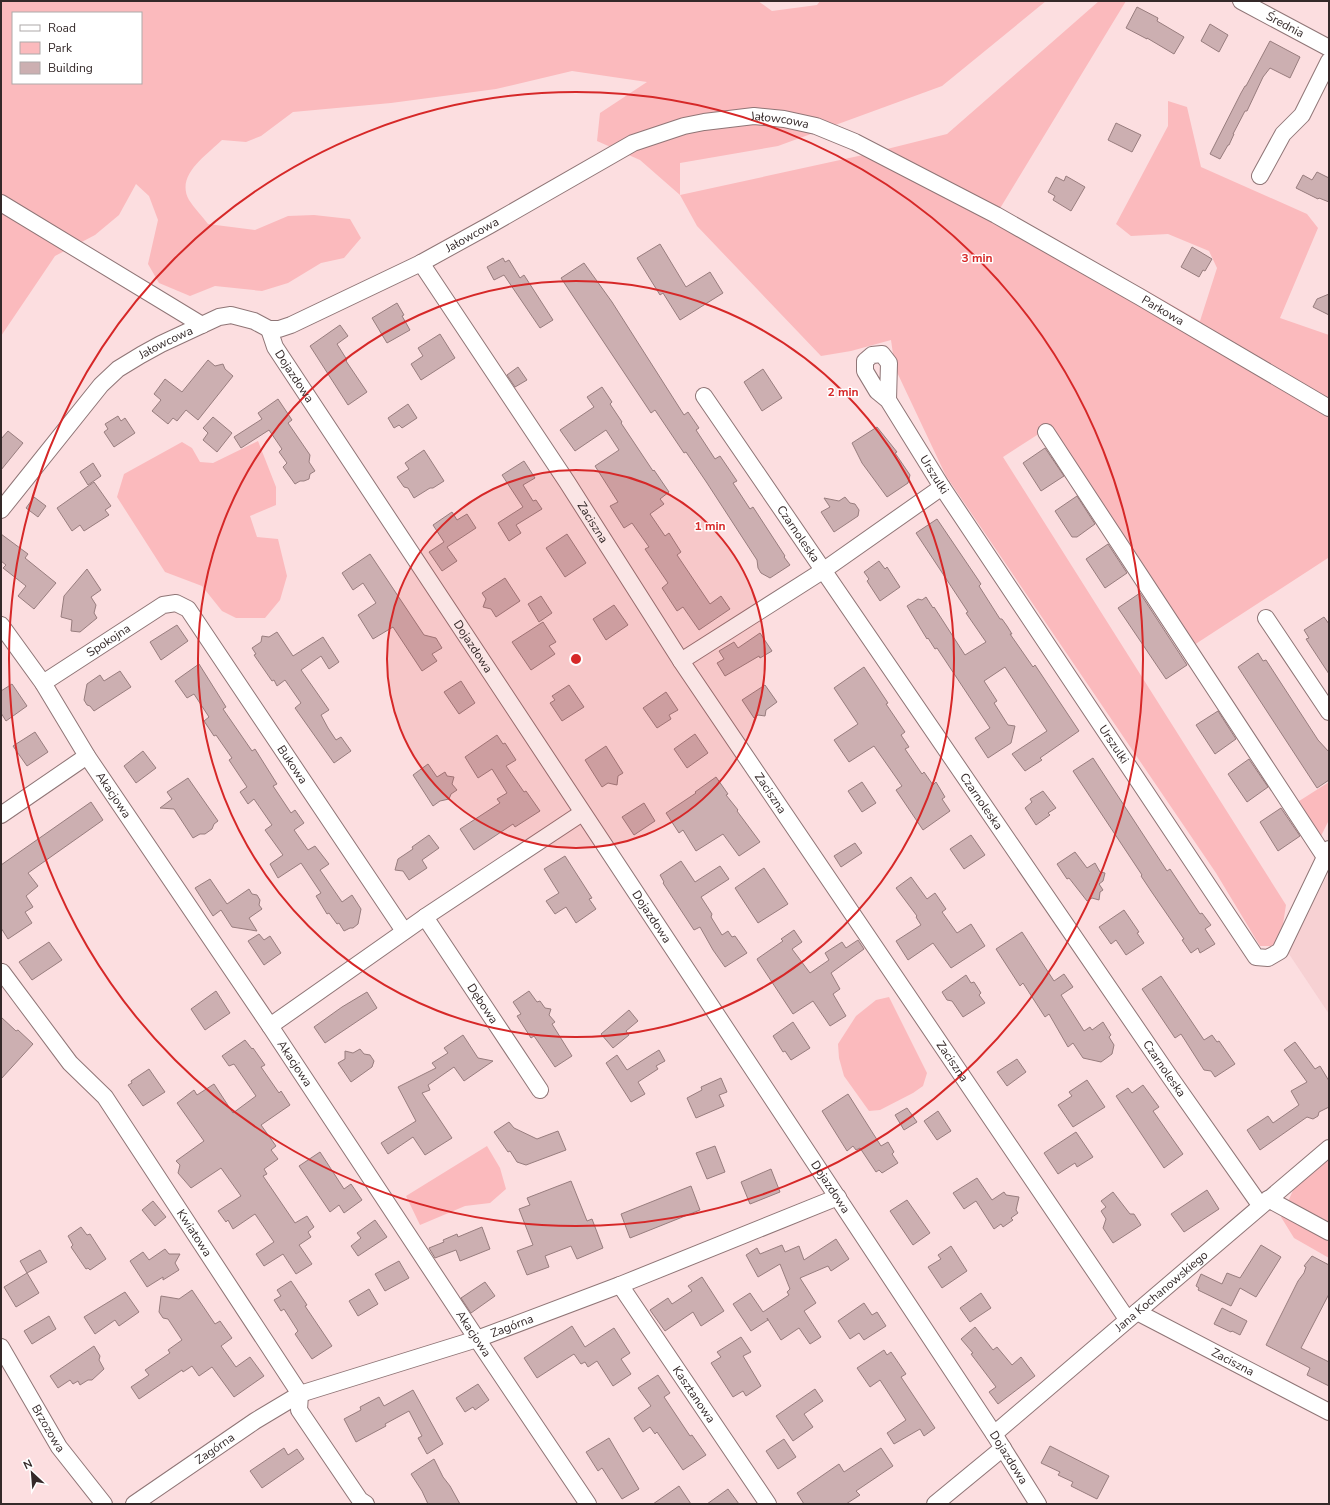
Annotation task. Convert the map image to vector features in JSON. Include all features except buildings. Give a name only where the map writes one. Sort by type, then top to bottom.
[{"type":"street","name":"Średnia","points":[[1241,1],[1329,48]]},
{"type":"street","points":[[1260,176],[1283,134],[1302,115],[1329,61]]},
{"type":"street","name":"Jałowcowa","points":[[1,510],[101,385],[118,369],[161,344],[219,317],[231,315],[254,322],[269,329],[279,329],[291,325],[421,263],[490,226],[633,143],[684,126],[754,116],[784,119],[816,126],[855,142],[996,215]]},
{"type":"street","points":[[1,203],[202,325]]},
{"type":"street","name":"Parkowa","points":[[996,215],[1140,297],[1329,408]]},
{"type":"street","name":"Zaciszna","points":[[421,263],[567,482],[681,661],[1132,1316],[1329,1412]]},
{"type":"street","name":"Dojazdowa","points":[[269,329],[275,347],[582,813],[838,1197],[994,1434],[1038,1504]]},
{"type":"street","name":"Czarnoleska","points":[[704,396],[1165,1070],[1264,1202]]},
{"type":"street","name":"Urszulki","points":[[892,407],[942,487],[1256,957],[1268,958],[1280,952],[1327,853]]},
{"type":"street","points":[[1046,432],[1327,853]]},
{"type":"street","points":[[681,661],[824,570],[942,487]]},
{"type":"street","name":"Spokojna","points":[[43,683],[163,605],[176,603]]},
{"type":"street","name":"Bukowa","points":[[176,603],[188,609],[404,932]]},
{"type":"street","points":[[1266,618],[1329,712]]},
{"type":"street","name":"Akacjowa","points":[[1,625],[43,683],[87,756],[270,1026],[588,1504]]},
{"type":"street","points":[[1,815],[87,756]]},
{"type":"street","points":[[270,1026],[425,917],[582,813]]},
{"type":"street","name":"Dębowa","points":[[425,917],[540,1090]]},
{"type":"street","name":"Kwiatowa","points":[[2,972],[70,1063],[105,1097],[300,1394],[299,1410],[360,1500],[366,1504]]},
{"type":"street","name":"Jana Kochanowskiego","points":[[994,1434],[1264,1202],[1326,1153]]},
{"type":"street","name":"Zagórna","points":[[134,1504],[255,1421],[300,1394],[477,1339],[620,1285],[838,1197]]},
{"type":"street","points":[[1264,1202],[1329,1232]]},
{"type":"street","name":"Kasztanowa","points":[[620,1285],[768,1504]]},
{"type":"street","name":"Brzozowa","points":[[1,1347],[59,1447],[104,1504]]},
{"type":"street","points":[[935,1504],[1003,1448]]},
{"type":"shaded area","points":[[1329,872],[1329,1014],[1287,951]]},
{"type":"green space","points":[[1,1],[758,1],[772,11],[817,5],[820,1],[1046,1],[942,86],[778,146],[680,163],[680,195],[640,160],[597,141],[600,113],[647,82],[572,71],[496,89],[391,103],[293,112],[261,136],[246,142],[222,140],[195,166],[189,174],[186,182],[186,191],[189,200],[208,224],[255,230],[288,216],[314,215],[350,219],[361,238],[344,258],[321,263],[288,283],[262,291],[215,286],[190,296],[159,283],[148,264],[158,220],[149,196],[136,184],[119,215],[95,235],[55,256],[1,336]]},
{"type":"green space","points":[[1099,1],[1126,1],[996,215],[1144,289],[1200,321],[1217,268],[1209,251],[1168,234],[1131,236],[1116,224],[1168,126],[1168,101],[1187,107],[1201,167],[1307,214],[1318,228],[1280,318],[1329,335],[1329,559],[1328,558],[1194,645],[1048,428],[1003,457],[1286,905],[1283,924],[1275,946],[1260,946],[1216,873],[946,476],[895,368],[891,340],[851,351],[821,356],[697,226],[680,195],[863,155],[947,134]]},
{"type":"green space","points":[[258,441],[276,487],[276,505],[250,516],[257,537],[278,539],[287,576],[280,600],[265,618],[236,618],[222,611],[202,586],[165,572],[117,497],[124,474],[182,442],[192,448],[200,462],[213,463]]},
{"type":"green space","points":[[1329,782],[1329,820],[1320,838],[1296,803]]},
{"type":"green space","points":[[889,997],[927,1073],[923,1086],[913,1093],[880,1110],[869,1111],[844,1076],[839,1058],[838,1044],[856,1016],[876,1000]]},
{"type":"green space","points":[[487,1146],[500,1168],[506,1189],[490,1203],[465,1206],[420,1225],[406,1196]]},
{"type":"green space","points":[[1329,1157],[1329,1258],[1294,1238],[1281,1217],[1295,1186]]}]
